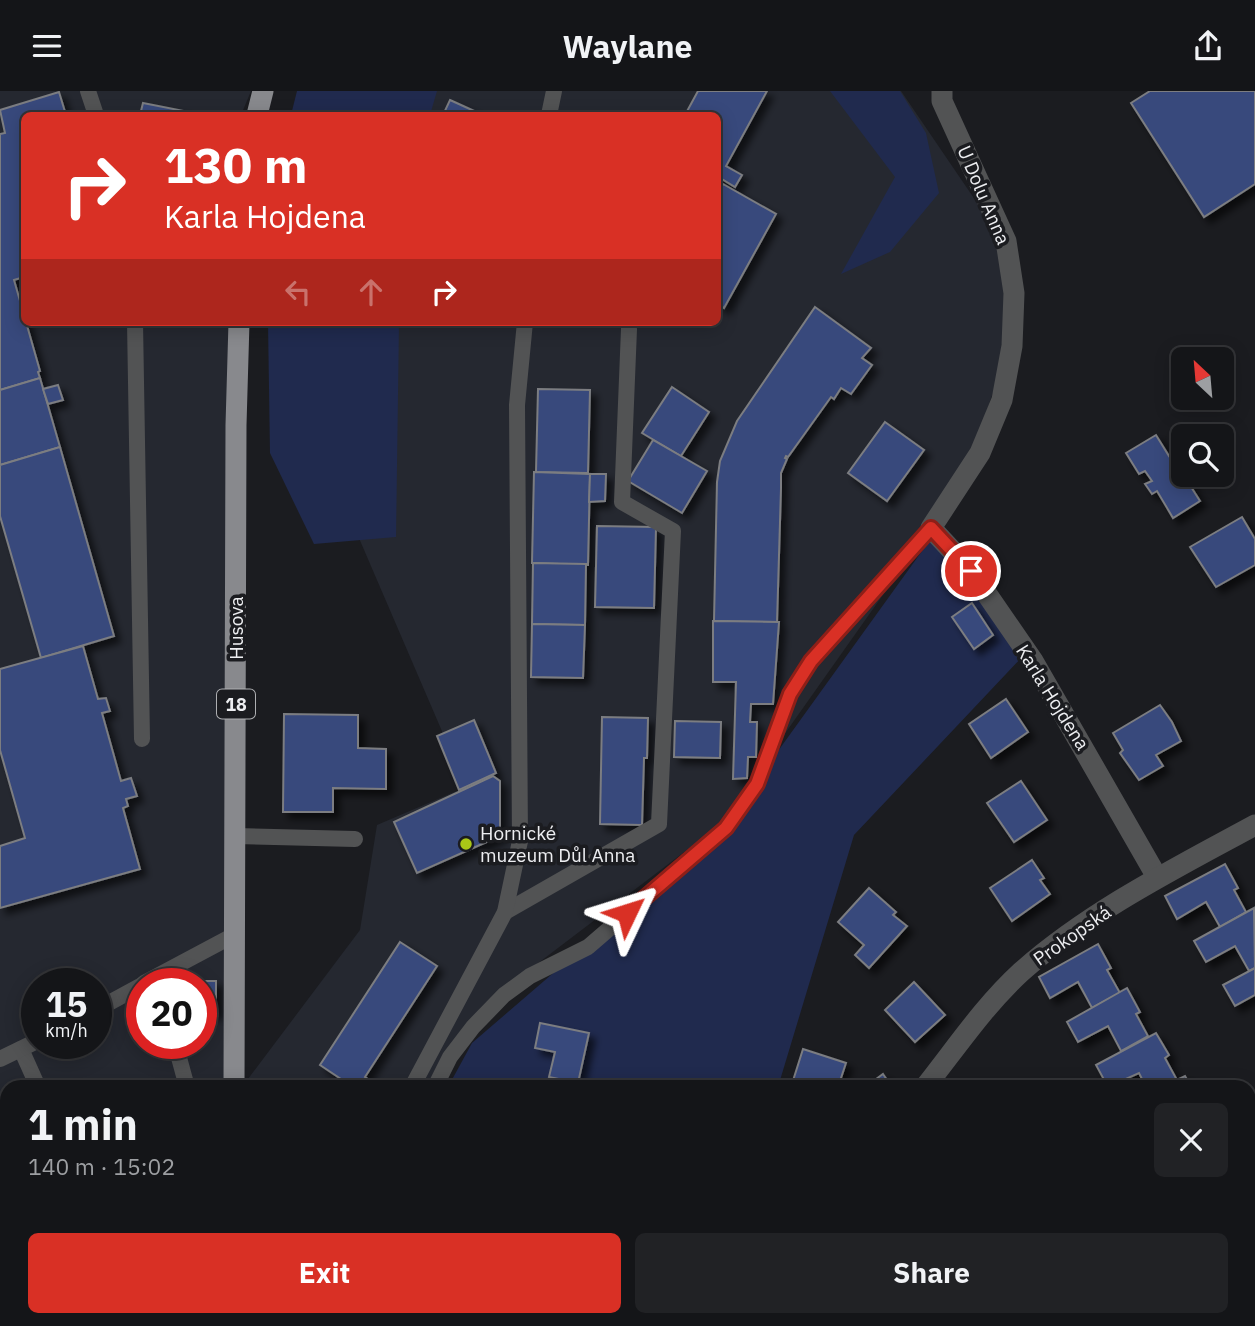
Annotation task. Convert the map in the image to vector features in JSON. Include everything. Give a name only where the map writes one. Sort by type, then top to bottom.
[{"type":"main road","points":[[258,112],[263,91]]},
{"type":"main road","name":"Husova","points":[[234,1080],[236,425],[239,326]]},
{"type":"street","name":"U Dolu Anna","points":[[931,528],[980,453],[1002,400],[1012,346],[1014,292],[1006,241],[942,101],[942,91]]},
{"type":"street","name":"Karla Hojdena","points":[[931,528],[971,571],[1033,661],[1157,877]]},
{"type":"street","name":"Prokopská","points":[[930,1080],[992,1001],[1056,943],[1157,877],[1255,825]]},
{"type":"lane","points":[[88,91],[95,112]]},
{"type":"lane","points":[[550,112],[554,91]]},
{"type":"lane","points":[[135,326],[142,739]]},
{"type":"lane","points":[[416,1080],[505,912],[520,841],[517,405],[525,326]]},
{"type":"lane","points":[[505,912],[659,824],[673,531],[622,502],[629,330]]},
{"type":"lane","name":"U Dolu Anna","points":[[438,1080],[450,1057],[473,1027],[504,995],[530,976],[588,947],[726,828],[757,784],[790,694],[811,661],[931,528]]},
{"type":"lane","points":[[236,836],[355,839]]},
{"type":"lane","points":[[174,968],[236,934]]},
{"type":"lane","points":[[0,1059],[21,1049]]},
{"type":"lane","points":[[26,1059],[35,1080]]},
{"type":"lane","points":[[179,1059],[185,1080]]},
{"type":"shaded area","points":[[0,91],[251,91],[242,112],[21,112],[21,326],[237,326],[228,1080],[0,1080]]},
{"type":"shaded area","points":[[297,91],[437,91],[431,112],[292,112]]},
{"type":"shaded area","points":[[350,91],[901,91],[1001,238],[1006,308],[998,378],[974,448],[943,510],[721,824],[508,986],[436,1080],[247,1080],[360,930],[377,825],[466,787],[337,487],[327,326],[721,326],[721,112],[341,112]]},
{"type":"shaded area","points":[[830,91],[900,91],[926,133],[939,193],[890,252],[841,274],[895,177]]},
{"type":"shaded area","points":[[268,326],[399,326],[396,537],[314,544],[270,453]]},
{"type":"shaded area","points":[[935,533],[1024,655],[854,835],[780,1080],[452,1080],[472,1043],[724,826]]},
{"type":"building","points":[[698,91],[767,91],[726,166],[742,175],[735,187],[721,179],[721,112],[687,112]]},
{"type":"building","points":[[1150,91],[1255,91],[1255,184],[1204,217],[1131,103]]},
{"type":"building","points":[[59,92],[65,112],[21,112],[21,278],[14,280],[21,304],[21,326],[27,326],[40,378],[0,390],[0,134],[5,133],[0,110]]},
{"type":"building","points":[[450,100],[476,112],[444,112]]},
{"type":"building","points":[[143,103],[189,112],[141,112]]},
{"type":"building","points":[[723,184],[776,214],[724,308],[721,306]]},
{"type":"building","points":[[815,307],[871,348],[862,358],[872,365],[851,394],[841,388],[834,399],[831,397],[785,458],[787,459],[781,473],[777,622],[714,621],[717,482],[720,461],[737,421]]},
{"type":"building","points":[[40,378],[60,447],[0,465],[0,390]]},
{"type":"building","points":[[58,385],[63,400],[48,404],[43,389]]},
{"type":"building","points":[[672,387],[709,412],[681,456],[642,433]]},
{"type":"building","points":[[538,389],[590,390],[588,473],[536,472]]},
{"type":"building","points":[[885,422],[924,450],[887,501],[848,473]]},
{"type":"building","points":[[1156,435],[1169,456],[1171,455],[1171,487],[1191,487],[1200,501],[1173,518],[1157,491],[1152,494],[1145,484],[1152,481],[1145,471],[1139,474],[1126,453]]},
{"type":"building","points":[[653,440],[707,471],[682,513],[628,481]]},
{"type":"building","points":[[60,447],[114,636],[41,658],[0,516],[0,465]]},
{"type":"building","points":[[534,472],[590,474],[588,565],[532,563]]},
{"type":"building","points":[[590,474],[606,474],[605,501],[589,502]]},
{"type":"building","points":[[1242,517],[1255,539],[1255,565],[1216,587],[1190,547]]},
{"type":"building","points":[[597,526],[656,527],[654,608],[595,607]]},
{"type":"building","points":[[533,563],[586,564],[585,625],[532,624]]},
{"type":"building","points":[[972,603],[993,635],[974,649],[952,617]]},
{"type":"building","points":[[713,621],[779,622],[773,704],[751,704],[750,722],[757,722],[756,757],[748,757],[747,778],[733,779],[736,682],[713,682]]},
{"type":"building","points":[[532,624],[585,625],[583,678],[531,677]]},
{"type":"building","points":[[83,646],[98,699],[106,698],[110,711],[102,713],[121,781],[131,778],[137,796],[126,799],[128,806],[123,808],[140,869],[0,908],[0,846],[25,838],[0,750],[0,669]]},
{"type":"building","points":[[1006,699],[1028,732],[991,758],[969,724]]},
{"type":"building","points":[[1160,705],[1181,741],[1156,755],[1163,766],[1139,780],[1120,753],[1123,750],[1113,733]]},
{"type":"building","points":[[284,714],[358,715],[358,748],[386,749],[386,789],[333,788],[333,812],[283,812]]},
{"type":"building","points":[[602,717],[648,718],[642,825],[600,824]]},
{"type":"building","points":[[474,720],[496,773],[459,790],[437,736]]},
{"type":"building","points":[[675,721],[721,722],[720,758],[674,757]]},
{"type":"building","points":[[493,776],[500,781],[500,836],[417,873],[394,822]]},
{"type":"building","points":[[1021,781],[1047,820],[1014,842],[987,803]]},
{"type":"building","points":[[1032,860],[1044,878],[1040,880],[1050,894],[1012,921],[990,888]]},
{"type":"building","points":[[1225,864],[1238,888],[1234,890],[1246,912],[1220,927],[1206,902],[1177,919],[1165,896]]},
{"type":"building","points":[[869,888],[896,912],[893,915],[907,926],[869,968],[855,955],[864,945],[838,922]]},
{"type":"building","points":[[1254,908],[1255,968],[1249,971],[1235,946],[1206,962],[1194,941]]},
{"type":"building","points":[[400,942],[437,966],[365,1077],[369,1080],[342,1080],[320,1065]]},
{"type":"building","points":[[1098,944],[1111,968],[1107,970],[1120,993],[1092,1008],[1078,982],[1050,998],[1039,977]]},
{"type":"building","points":[[1255,968],[1255,995],[1235,1006],[1223,985]]},
{"type":"building","points":[[914,982],[945,1015],[915,1042],[885,1010]]},
{"type":"building","points":[[1127,988],[1140,1012],[1136,1014],[1148,1036],[1121,1051],[1108,1026],[1078,1042],[1067,1022]]},
{"type":"building","points":[[540,1023],[589,1033],[579,1080],[549,1077],[555,1052],[535,1048]]},
{"type":"building","points":[[1156,1033],[1169,1055],[1165,1058],[1177,1080],[1142,1080],[1139,1073],[1124,1080],[1104,1080],[1096,1065]]},
{"type":"building","points":[[803,1049],[846,1063],[840,1080],[793,1080]]},
{"type":"building","points":[[883,1074],[887,1080],[875,1080]]},
{"type":"place","name":"Hornické muzeum Důl Anna","points":[[466,844]]},
{"type":"route","points":[[627,913],[726,828],[757,784],[790,694],[811,661],[931,528],[971,571]]}]
